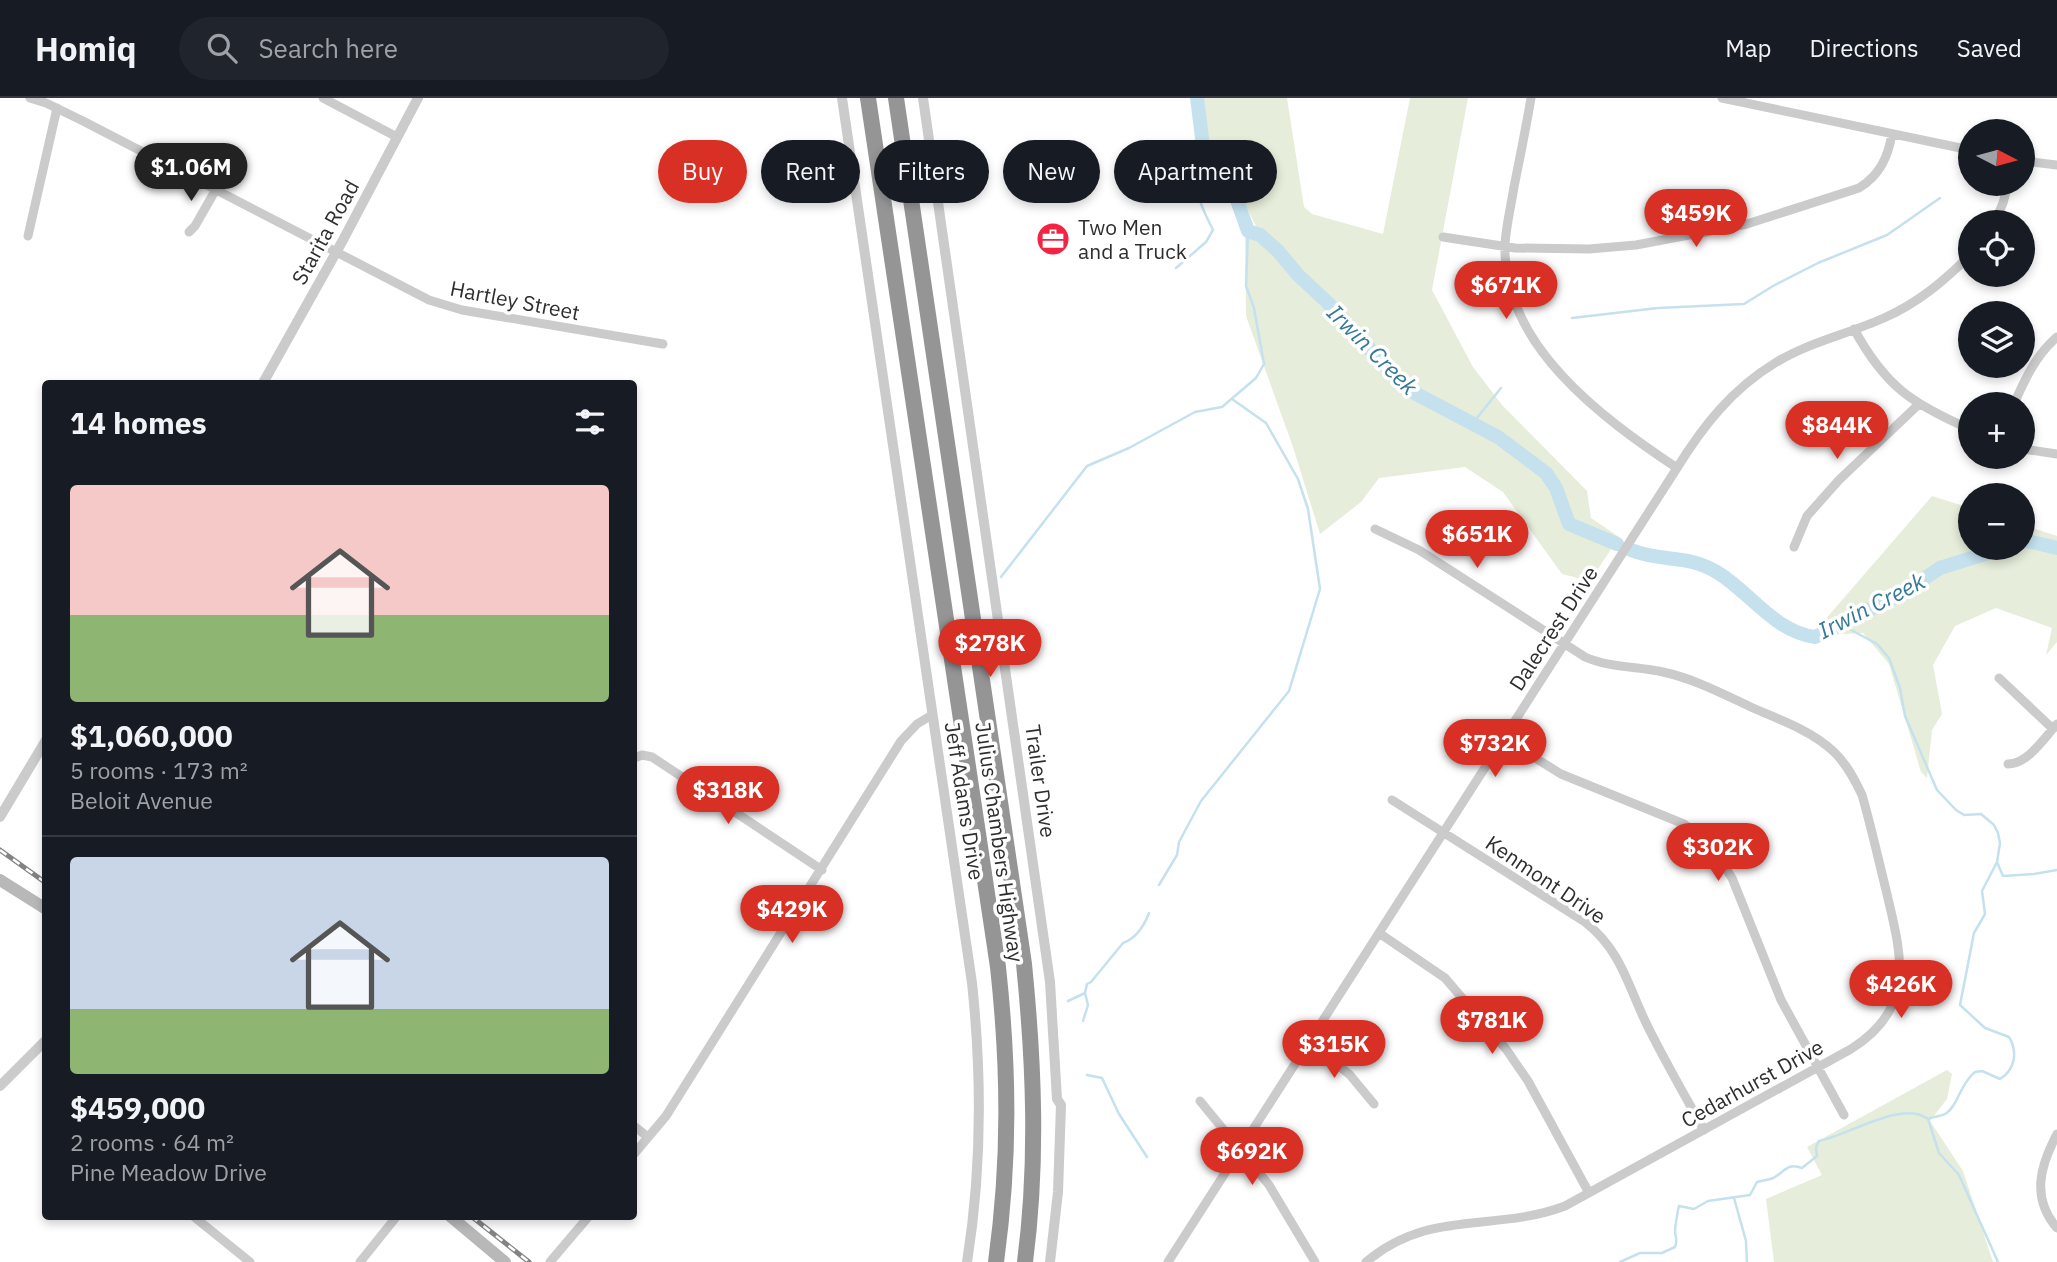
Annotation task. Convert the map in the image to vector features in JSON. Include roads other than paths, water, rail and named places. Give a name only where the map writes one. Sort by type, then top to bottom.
[{"type":"highway","name":"Julius Chambers Highway","points":[[869,98],[1000,989],[1008,1101],[996,1262]]},
{"type":"highway","name":"Julius Chambers Highway","points":[[895,98],[1024,964],[1032,1049],[1034,1149],[1025,1262]]},
{"type":"main road","points":[[0,880],[42,906]]},
{"type":"main road","points":[[455,1220],[505,1262]]},
{"type":"street","name":"Hartley Street","points":[[30,98],[57,108],[421,296],[462,310],[663,344]]},
{"type":"street","points":[[323,98],[397,137]]},
{"type":"street","name":"Starita Road","points":[[265,380],[418,98]]},
{"type":"street","name":"Jeff Adams Drive","points":[[842,98],[970,973],[979,1067],[979,1144],[967,1262]]},
{"type":"street","name":"Trailer Drive","points":[[923,98],[1050,982],[1057,1099],[1061,1105],[1058,1192],[1050,1262]]},
{"type":"street","points":[[1531,98],[1507,223],[1505,247],[1516,308],[1539,349],[1555,367],[1611,421],[1676,468]]},
{"type":"street","points":[[1722,98],[1958,148]]},
{"type":"street","points":[[28,236],[57,108]]},
{"type":"street","points":[[1444,237],[1505,247],[1589,249],[1636,245],[1725,229],[1777,216],[1864,185],[1882,166],[1892,134]]},
{"type":"street","points":[[2035,162],[2057,165]]},
{"type":"street","points":[[189,232],[215,191]]},
{"type":"street","name":"Dalecrest Drive","points":[[1168,1262],[1676,468],[1711,418],[1745,385],[1796,352],[1882,319],[1922,298],[1958,267]]},
{"type":"street","points":[[1854,329],[1879,369],[1901,391],[1919,404],[1958,423]]},
{"type":"street","points":[[2020,392],[2038,358],[2057,337]]},
{"type":"street","points":[[1794,547],[1807,516],[1858,461],[1919,404]]},
{"type":"street","points":[[2035,451],[2057,454]]},
{"type":"street","name":"Cedarhurst Drive","points":[[1366,1262],[1395,1241],[1423,1230],[1530,1217],[1565,1206],[1704,1130],[1859,1044],[1874,1031],[1893,1002],[1901,967],[1898,939],[1868,818],[1853,776],[1833,751],[1797,728],[1691,680],[1650,669],[1595,662],[1419,550],[1375,529]]},
{"type":"street","points":[[1999,678],[2055,726],[2025,758],[2008,764]]},
{"type":"street","points":[[637,1150],[666,1116],[901,741],[916,724],[932,715]]},
{"type":"street","points":[[1503,738],[1574,780],[1684,824],[1710,845],[1732,878],[1770,978],[1844,1115]]},
{"type":"street","points":[[0,817],[42,747]]},
{"type":"street","points":[[638,756],[652,757],[822,870]]},
{"type":"street","name":"Kenmont Drive","points":[[1392,800],[1585,922],[1605,940],[1624,970],[1647,1025],[1704,1130]]},
{"type":"street","points":[[1379,933],[1445,978],[1488,1027],[1528,1081],[1588,1193]]},
{"type":"street","points":[[1310,1041],[1350,1075],[1374,1104]]},
{"type":"street","points":[[0,1086],[42,1044]]},
{"type":"street","points":[[1200,1101],[1279,1198],[1315,1262]]},
{"type":"street","points":[[637,1128],[648,1137]]},
{"type":"street","points":[[2057,1134],[2044,1158],[2040,1185],[2048,1215],[2057,1228]]},
{"type":"street","points":[[198,1220],[250,1262]]},
{"type":"street","points":[[360,1262],[394,1220]]},
{"type":"street","points":[[550,1262],[586,1220]]},
{"type":"waterway","name":"Irwin Creek","points":[[1197,98],[1206,170],[1233,189],[1248,231],[1260,235],[1278,251],[1405,388],[1498,437],[1546,473],[1556,488],[1569,524],[1617,544]]},
{"type":"waterway","points":[[1572,318],[1658,308],[1744,304],[1818,263],[1887,235],[1940,198]]},
{"type":"waterway","points":[[1176,268],[1206,242],[1213,230],[1201,203]]},
{"type":"waterway","points":[[1001,577],[1087,466],[1129,448],[1195,412],[1222,407],[1256,378],[1264,364],[1254,308],[1246,286],[1248,231]]},
{"type":"waterway","points":[[1472,424],[1501,388]]},
{"type":"waterway","points":[[1159,885],[1177,855],[1179,842],[1201,801],[1289,691],[1320,589],[1308,509],[1298,479],[1266,423],[1232,399]]},
{"type":"waterway","name":"Irwin Creek","points":[[2035,543],[2057,548]]},
{"type":"waterway","name":"Irwin Creek","points":[[1631,550],[1708,567],[1788,628],[1815,637],[1903,593],[1940,568],[1966,560]]},
{"type":"waterway","points":[[1842,625],[1877,644],[1889,658],[1900,688],[1905,716],[1937,790],[1964,815],[1981,814],[1994,825],[2000,843],[1997,862],[1982,891],[1985,914],[1974,933],[1960,1005],[1985,1028],[2009,1037],[2014,1049],[2012,1066],[2000,1079],[1982,1071],[1975,1072],[1949,1111],[1928,1119]]},
{"type":"waterway","points":[[1997,862],[2003,876],[2057,870]]},
{"type":"waterway","points":[[1083,1021],[1088,1005],[1085,993],[1087,984],[1123,943],[1139,931],[1149,913]]},
{"type":"waterway","points":[[1068,1001],[1085,993]]},
{"type":"waterway","points":[[1087,1075],[1102,1078],[1119,1114],[1147,1157]]},
{"type":"waterway","points":[[1620,1262],[1640,1253],[1662,1253],[1675,1247],[1679,1206],[1694,1209],[1708,1201],[1750,1195],[1757,1182],[1773,1178],[1790,1167],[1802,1168],[1817,1156],[1816,1147],[1819,1141],[1904,1113],[1917,1114],[1928,1119],[1939,1153],[1959,1175],[1998,1262]]},
{"type":"waterway","points":[[1734,1198],[1746,1241],[1747,1262]]},
{"type":"railway","points":[[0,850],[42,880]]},
{"type":"railway","points":[[476,1220],[529,1262]]},
{"type":"place","name":"Two Men and a Truck","points":[[1053,239]]}]
